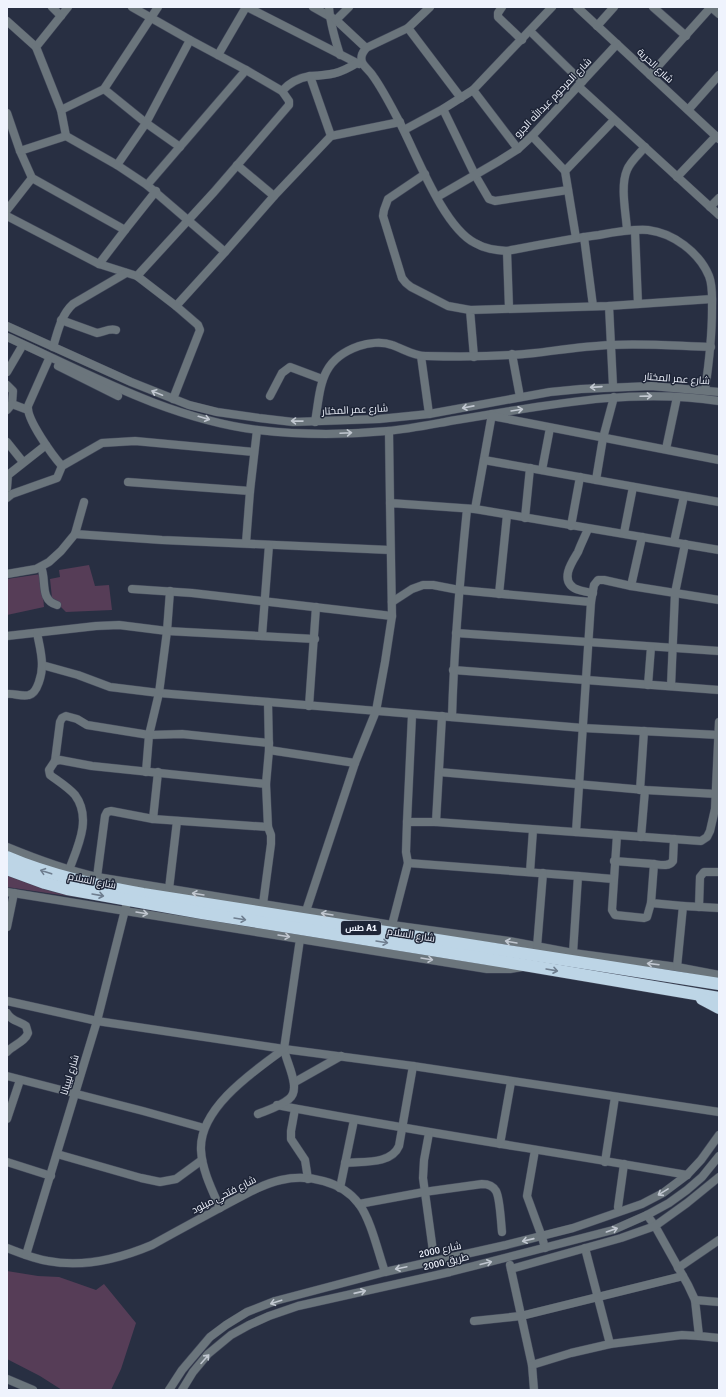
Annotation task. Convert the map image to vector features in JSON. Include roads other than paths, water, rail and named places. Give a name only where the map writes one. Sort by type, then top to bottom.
[{"type":"highway","name":"شارع السلام","points":[[7,857],[67,878],[143,894],[719,984]]},
{"type":"highway","name":"شارع السلام","points":[[7,869],[45,883],[126,905],[210,915],[719,998]]},
{"type":"highway","points":[[688,993],[704,999],[719,1008]]},
{"type":"street","points":[[52,7],[61,16]]},
{"type":"street","points":[[36,47],[68,7]]},
{"type":"street","points":[[132,7],[282,91],[289,101],[289,105],[237,165],[137,276]]},
{"type":"street","points":[[61,110],[104,89],[158,7]]},
{"type":"street","points":[[218,55],[246,7],[366,67]]},
{"type":"street","points":[[313,7],[332,14],[366,48]]},
{"type":"street","points":[[332,14],[349,7]]},
{"type":"street","points":[[430,7],[408,28],[366,48],[361,57],[363,64],[381,88],[402,126],[437,197],[458,230],[474,243],[490,249],[507,251],[580,237],[631,230],[649,230],[683,244],[698,258],[709,276],[712,299],[712,334],[705,390]]},
{"type":"street","points":[[502,7],[498,13],[498,17],[522,40]]},
{"type":"street","points":[[176,306],[274,196],[330,136],[402,126],[443,109],[462,98],[473,90],[552,7]]},
{"type":"street","name":"شارع الحرية","points":[[577,7],[718,138]]},
{"type":"street","points":[[597,26],[614,7]]},
{"type":"street","points":[[653,7],[686,36]]},
{"type":"street","points":[[650,75],[711,7],[719,14]]},
{"type":"street","points":[[332,14],[334,35],[340,55]]},
{"type":"street","points":[[7,21],[36,47],[61,110],[66,136]]},
{"type":"street","points":[[408,28],[462,98]]},
{"type":"street","points":[[530,31],[614,120],[719,215]]},
{"type":"street","points":[[117,165],[146,123],[190,40]]},
{"type":"street","name":"شارع المرحوم عبدالله الجرو","points":[[437,197],[518,149],[532,136],[617,44]]},
{"type":"street","points":[[282,91],[293,80],[343,71],[357,63]]},
{"type":"street","points":[[147,185],[246,70]]},
{"type":"street","points":[[688,110],[719,75]]},
{"type":"street","points":[[310,76],[330,136]]},
{"type":"street","points":[[104,89],[146,123],[180,147]]},
{"type":"street","points":[[473,90],[518,149]]},
{"type":"street","points":[[443,109],[475,175],[489,199],[492,201],[568,190]]},
{"type":"street","points":[[8,117],[20,151],[32,178],[125,230]]},
{"type":"street","points":[[565,171],[614,120]]},
{"type":"street","points":[[20,151],[66,136],[117,165],[156,191],[188,221],[225,252]]},
{"type":"street","points":[[532,136],[565,171],[568,190],[580,237],[593,306]]},
{"type":"street","points":[[677,177],[718,138]]},
{"type":"street","points":[[638,304],[631,230],[624,185],[627,169],[645,147]]},
{"type":"street","points":[[237,165],[274,196]]},
{"type":"street","points":[[425,174],[388,199],[383,216],[402,278],[406,284],[448,306],[470,310],[609,306],[712,299]]},
{"type":"street","points":[[7,210],[32,178]]},
{"type":"street","points":[[99,264],[156,191]]},
{"type":"street","points":[[710,207],[719,198]]},
{"type":"street","points":[[7,216],[99,264],[137,276],[198,325],[200,330],[173,399]]},
{"type":"street","points":[[507,251],[509,308]]},
{"type":"street","points":[[53,347],[61,320],[68,308],[126,273]]},
{"type":"street","points":[[609,306],[613,386]]},
{"type":"street","points":[[470,310],[474,357]]},
{"type":"street","points":[[61,320],[98,333],[112,329],[116,330]]},
{"type":"street","name":"شارع عمر المختار","points":[[7,326],[130,382],[189,405],[217,412],[293,422],[379,419],[429,414],[550,392],[613,386],[651,386],[719,392]]},
{"type":"street","points":[[712,334],[719,326]]},
{"type":"street","points":[[7,372],[27,335]]},
{"type":"street","name":"شارع عمر المختار","points":[[7,337],[22,346],[165,406],[212,420],[257,430],[307,434],[343,434],[389,431],[552,404],[614,397],[676,397],[719,402]]},
{"type":"street","points":[[7,341],[22,346],[48,361],[118,396]]},
{"type":"street","points":[[315,422],[322,379],[330,364],[345,353],[359,346],[376,343],[391,344],[421,356],[474,357],[610,344],[710,347]]},
{"type":"street","points":[[512,354],[520,397]]},
{"type":"street","points":[[421,356],[429,414]]},
{"type":"street","points":[[48,361],[28,410],[28,414],[46,445],[62,466]]},
{"type":"street","points":[[270,396],[282,373],[290,368],[322,379]]},
{"type":"street","points":[[7,384],[13,391],[9,407],[28,410]]},
{"type":"street","points":[[550,392],[552,404]]},
{"type":"street","points":[[596,480],[603,438],[614,397]]},
{"type":"street","points":[[666,450],[676,397]]},
{"type":"street","points":[[452,717],[453,670],[459,590],[471,509],[484,460],[492,415],[550,428],[719,460]]},
{"type":"street","points":[[542,470],[550,428]]},
{"type":"street","points":[[246,543],[257,430]]},
{"type":"street","points":[[306,911],[354,763],[376,711],[385,662],[392,616],[389,431]]},
{"type":"street","points":[[46,445],[8,475],[8,492],[57,478],[62,466],[102,443],[135,441],[254,452]]},
{"type":"street","points":[[7,442],[23,462]]},
{"type":"street","points":[[484,460],[719,502]]},
{"type":"street","points":[[525,518],[530,468]]},
{"type":"street","points":[[571,526],[580,477]]},
{"type":"street","points":[[128,482],[250,491]]},
{"type":"street","points":[[624,533],[633,487]]},
{"type":"street","points":[[674,542],[684,496]]},
{"type":"street","points":[[7,574],[41,567],[61,551],[75,534],[84,502]]},
{"type":"street","points":[[390,503],[471,509],[571,526],[624,533],[719,550]]},
{"type":"street","points":[[500,594],[507,515]]},
{"type":"street","points":[[588,528],[578,552],[569,565],[568,578],[570,584],[576,589],[593,593]]},
{"type":"street","points":[[75,534],[390,550]]},
{"type":"street","points":[[631,586],[642,537]]},
{"type":"street","points":[[262,636],[266,602],[269,544]]},
{"type":"street","points":[[671,686],[675,593],[685,544]]},
{"type":"street","points":[[41,567],[44,574],[45,596],[50,602],[57,605]]},
{"type":"street","points":[[576,832],[588,641],[594,585],[598,580],[604,580],[631,586],[719,600]]},
{"type":"street","points":[[392,602],[412,589],[423,585],[433,585],[459,590],[591,602]]},
{"type":"street","points":[[132,589],[170,591],[392,616]]},
{"type":"street","points":[[146,772],[149,735],[158,693],[167,631],[170,591]]},
{"type":"street","points":[[309,706],[315,639],[316,607]]},
{"type":"street","points":[[7,636],[96,626],[119,625],[167,631],[315,639]]},
{"type":"street","points":[[7,694],[25,696],[31,695],[35,692],[39,682],[42,665],[37,633]]},
{"type":"street","points":[[456,633],[588,641],[719,652]]},
{"type":"street","points":[[648,685],[651,646]]},
{"type":"street","points":[[42,665],[78,675],[110,687],[158,693],[583,728],[718,735]]},
{"type":"street","points":[[453,670],[719,690]]},
{"type":"street","points":[[263,904],[271,844],[271,835],[268,827],[266,784],[269,746],[268,702]]},
{"type":"street","points":[[392,925],[408,864],[406,852],[412,715]]},
{"type":"street","points":[[69,870],[82,831],[84,813],[74,794],[50,775],[48,770],[54,760],[60,722],[62,718],[66,716],[77,719],[87,725],[149,735],[182,734],[269,746],[354,763]]},
{"type":"street","points":[[436,822],[442,716]]},
{"type":"street","points":[[407,822],[436,822],[701,841],[707,837],[717,809],[719,722]]},
{"type":"street","points":[[641,837],[644,731]]},
{"type":"street","points":[[54,760],[92,766],[266,784]]},
{"type":"street","points":[[153,818],[158,772]]},
{"type":"street","points":[[439,772],[579,785],[717,794]]},
{"type":"street","points":[[97,877],[105,816],[107,812],[111,811],[178,821],[268,827]]},
{"type":"street","points":[[169,890],[178,821]]},
{"type":"street","points":[[530,872],[533,830]]},
{"type":"street","points":[[617,835],[614,861],[612,910],[615,915],[644,918],[648,916],[651,902],[654,864]]},
{"type":"street","points":[[614,861],[671,864],[673,861],[674,839]]},
{"type":"street","points":[[7,847],[69,870],[97,877],[169,890],[392,925],[509,941],[573,953],[677,967],[719,975]]},
{"type":"street","points":[[408,864],[613,879]]},
{"type":"street","points":[[699,907],[701,874],[704,872],[719,872]]},
{"type":"street","points":[[537,947],[543,873]]},
{"type":"street","points":[[573,953],[578,876]]},
{"type":"street","points":[[7,927],[11,892],[126,905],[300,939],[488,969],[510,969],[530,966]]},
{"type":"street","points":[[651,902],[719,908]]},
{"type":"street","name":"شارع ليبيانا","points":[[26,1255],[97,1021],[126,905]]},
{"type":"street","points":[[677,967],[683,906]]},
{"type":"street","points":[[258,1114],[292,1097],[295,1089],[284,1049],[300,939]]},
{"type":"street","points":[[7,1002],[97,1021],[284,1049],[413,1066],[511,1082],[719,1112]]},
{"type":"street","points":[[7,1013],[13,1020],[26,1026],[28,1029],[28,1033],[24,1039],[13,1045],[7,1052]]},
{"type":"street","points":[[220,1208],[209,1184],[202,1160],[201,1148],[204,1128],[211,1116],[230,1092],[249,1074],[284,1049]]},
{"type":"street","points":[[294,1082],[341,1056]]},
{"type":"street","points":[[345,1163],[382,1160],[390,1157],[397,1149],[413,1066]]},
{"type":"street","points":[[7,1076],[204,1128]]},
{"type":"street","points":[[7,1120],[20,1080]]},
{"type":"street","points":[[500,1144],[511,1082]]},
{"type":"street","points":[[605,1162],[615,1097]]},
{"type":"street","points":[[277,1105],[429,1133],[687,1175]]},
{"type":"street","points":[[295,1109],[291,1139],[305,1160],[308,1179]]},
{"type":"street","points":[[340,1188],[354,1120]]},
{"type":"street","points":[[429,1133],[424,1160],[424,1192],[433,1251]]},
{"type":"street","name":"شارع 2000","points":[[169,1390],[194,1354],[210,1337],[247,1312],[275,1301],[385,1272],[542,1237],[642,1204],[663,1193],[687,1175],[701,1160],[719,1135]]},
{"type":"street","points":[[534,1150],[527,1196],[545,1248]]},
{"type":"street","points":[[57,1154],[140,1178],[160,1182],[176,1179],[202,1160]]},
{"type":"street","name":"طريق 2000","points":[[182,1390],[193,1372],[208,1354],[231,1335],[248,1325],[298,1306],[507,1258],[613,1230],[670,1203],[687,1190],[706,1172],[719,1156]]},
{"type":"street","points":[[7,1162],[51,1176]]},
{"type":"street","points":[[618,1207],[624,1164]]},
{"type":"street","points":[[511,1269],[621,1238],[655,1226],[718,1180],[706,1172]]},
{"type":"street","name":"شارع فتحي ميلود","points":[[7,1248],[47,1261],[66,1264],[86,1263],[119,1257],[152,1245],[257,1188],[273,1182],[290,1179],[308,1179],[328,1183],[340,1188],[359,1204],[366,1216],[385,1272]]},
{"type":"street","points":[[359,1204],[424,1192],[482,1184],[490,1185],[497,1194],[502,1232]]},
{"type":"street","points":[[647,1215],[655,1226],[695,1300],[699,1336]]},
{"type":"street","points":[[678,1268],[719,1240]]},
{"type":"street","points":[[585,1248],[610,1344]]},
{"type":"street","points":[[507,1258],[511,1269],[532,1365],[534,1390]]},
{"type":"street","points":[[474,1321],[521,1316],[683,1276]]},
{"type":"street","points":[[342,1284],[346,1295]]},
{"type":"street","points":[[695,1300],[719,1302]]},
{"type":"street","points":[[532,1365],[571,1353],[610,1344],[682,1335],[719,1338]]},
{"type":"street","points":[[7,1379],[15,1387],[33,1390]]}]
